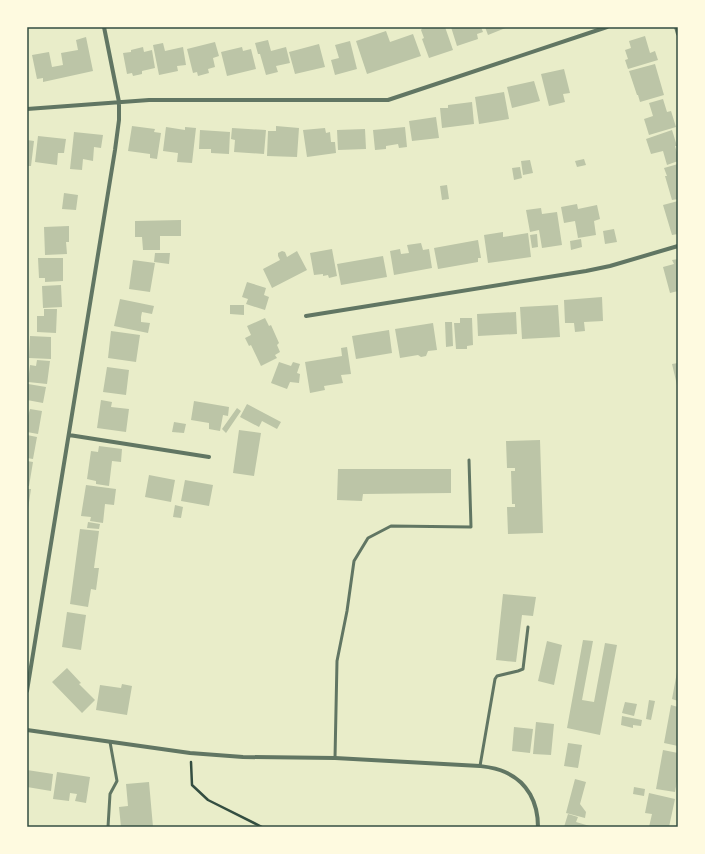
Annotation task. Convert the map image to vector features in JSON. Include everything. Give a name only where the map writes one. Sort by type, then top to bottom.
[{"type":"street","points":[[27,691],[116,150],[119,102],[104,27]]},
{"type":"street","points":[[27,109],[149,100],[388,100],[607,27]]},
{"type":"street","points":[[676,27],[678,34]]},
{"type":"street","points":[[306,316],[586,271],[610,266],[678,246]]},
{"type":"street","points":[[69,435],[209,457]]},
{"type":"street","points":[[27,730],[190,753],[243,757],[335,758],[480,766],[503,771],[514,777],[522,784],[531,794],[535,804],[538,814],[538,827]]},
{"type":"lane","points":[[335,758],[337,661],[347,612],[354,561],[368,538],[391,526],[471,527],[469,460]]},
{"type":"lane","points":[[480,766],[495,679],[497,676],[523,669],[528,627]]},
{"type":"lane","points":[[108,827],[110,794],[117,782],[110,742]]},
{"type":"path","points":[[190,753],[192,784],[208,800],[262,827]]},
{"type":"building","points":[[423,27],[445,27],[453,50],[429,58],[422,39],[424,38],[421,30]]},
{"type":"building","points":[[451,27],[481,27],[483,32],[477,34],[478,39],[457,46]]},
{"type":"building","points":[[485,27],[508,27],[488,35]]},
{"type":"building","points":[[386,31],[390,42],[413,34],[421,56],[367,74],[356,41]]},
{"type":"building","points":[[645,36],[650,53],[655,51],[658,60],[628,69],[625,60],[628,59],[625,50],[631,48],[629,41]]},
{"type":"building","points":[[86,37],[93,71],[43,82],[43,78],[37,79],[32,55],[49,52],[52,67],[63,65],[61,53],[78,50],[76,40]]},
{"type":"building","points":[[268,40],[271,51],[286,47],[290,63],[276,66],[278,72],[266,75],[255,43]]},
{"type":"building","points":[[350,41],[357,69],[335,75],[331,60],[339,58],[335,45]]},
{"type":"building","points":[[215,42],[219,56],[213,58],[215,67],[208,69],[209,73],[198,76],[197,72],[193,73],[187,49]]},
{"type":"building","points":[[163,43],[165,51],[183,47],[186,65],[177,66],[178,71],[159,75],[153,45]]},
{"type":"building","points":[[319,44],[325,67],[295,74],[289,52]]},
{"type":"building","points":[[143,47],[144,52],[152,50],[155,68],[142,71],[142,74],[133,76],[132,73],[127,74],[123,53],[131,52],[131,50]]},
{"type":"building","points":[[242,47],[243,51],[251,49],[256,69],[227,76],[221,52]]},
{"type":"building","points":[[655,64],[664,95],[640,102],[629,71]]},
{"type":"building","points":[[564,69],[570,93],[563,94],[565,102],[549,106],[541,74]]},
{"type":"building","points":[[534,81],[540,101],[512,108],[507,87]]},
{"type":"building","points":[[504,92],[509,119],[479,124],[475,97]]},
{"type":"building","points":[[663,99],[667,112],[671,111],[676,127],[649,135],[644,119],[653,116],[649,103]]},
{"type":"building","points":[[472,102],[474,124],[442,128],[440,108],[448,108],[448,105]]},
{"type":"building","points":[[436,117],[439,138],[412,141],[409,121]]},
{"type":"building","points":[[132,126],[155,129],[154,132],[161,133],[157,159],[150,158],[150,154],[128,151]]},
{"type":"building","points":[[276,126],[299,128],[297,157],[267,156],[268,131],[276,131]]},
{"type":"building","points":[[166,127],[185,130],[185,127],[196,128],[192,163],[177,162],[178,153],[163,151]]},
{"type":"building","points":[[405,127],[407,147],[399,148],[398,144],[386,146],[386,149],[375,150],[373,130]]},
{"type":"building","points":[[232,128],[266,130],[264,154],[234,152],[235,140],[231,139]]},
{"type":"building","points":[[325,128],[326,133],[330,132],[331,142],[335,142],[336,153],[307,157],[303,130]]},
{"type":"building","points":[[365,129],[366,149],[338,150],[337,130]]},
{"type":"building","points":[[200,130],[230,132],[229,154],[211,153],[211,149],[199,149]]},
{"type":"building","points":[[672,130],[677,146],[675,146],[678,161],[667,165],[663,151],[651,154],[646,139]]},
{"type":"building","points":[[74,132],[103,135],[101,148],[94,147],[93,161],[83,159],[82,170],[70,169]]},
{"type":"building","points":[[38,136],[66,139],[64,153],[58,153],[57,165],[35,162]]},
{"type":"building","points":[[27,140],[34,141],[31,166],[27,166]]},
{"type":"building","points":[[584,159],[586,165],[577,167],[575,161]]},
{"type":"building","points":[[530,160],[533,173],[523,175],[521,161]]},
{"type":"building","points":[[678,164],[678,199],[672,200],[664,168]]},
{"type":"building","points":[[520,167],[522,178],[514,180],[512,168]]},
{"type":"building","points":[[447,185],[449,199],[442,200],[440,186]]},
{"type":"building","points":[[64,193],[78,195],[76,210],[62,209]]},
{"type":"building","points":[[678,201],[678,234],[672,235],[663,205]]},
{"type":"building","points":[[577,204],[578,209],[597,205],[600,219],[594,221],[596,235],[578,238],[575,221],[564,223],[561,207]]},
{"type":"building","points":[[541,208],[542,214],[557,212],[562,245],[542,248],[539,230],[530,232],[526,210]]},
{"type":"building","points":[[181,220],[181,236],[160,236],[160,250],[143,250],[142,237],[135,237],[135,221]]},
{"type":"building","points":[[69,226],[69,242],[66,242],[67,254],[45,255],[44,227]]},
{"type":"building","points":[[614,229],[617,242],[605,244],[603,231]]},
{"type":"building","points":[[503,232],[503,237],[528,233],[531,257],[488,263],[484,235]]},
{"type":"building","points":[[537,234],[538,247],[532,248],[530,235]]},
{"type":"building","points":[[581,239],[582,247],[571,250],[570,241]]},
{"type":"building","points":[[478,240],[481,258],[478,258],[478,262],[438,269],[434,248]]},
{"type":"building","points":[[421,243],[423,250],[429,249],[432,268],[394,275],[390,251],[400,249],[401,254],[409,253],[407,245]]},
{"type":"building","points":[[332,249],[337,276],[329,278],[328,275],[323,276],[323,274],[314,275],[310,253]]},
{"type":"building","points":[[282,251],[285,252],[287,257],[297,251],[307,270],[272,288],[263,269],[280,260],[278,253]]},
{"type":"building","points":[[155,253],[170,253],[169,264],[154,262]]},
{"type":"building","points":[[383,256],[387,277],[341,285],[337,264]]},
{"type":"building","points":[[38,258],[63,258],[63,281],[45,282],[45,278],[39,278]]},
{"type":"building","points":[[678,259],[678,291],[670,293],[663,267],[674,264],[672,260]]},
{"type":"building","points":[[133,260],[155,263],[150,292],[129,289]]},
{"type":"building","points":[[247,282],[266,288],[264,295],[269,297],[265,310],[246,304],[248,299],[242,297]]},
{"type":"building","points":[[61,285],[62,307],[43,308],[42,286]]},
{"type":"building","points":[[602,297],[603,321],[584,322],[585,331],[575,332],[574,323],[565,323],[564,300]]},
{"type":"building","points":[[120,299],[154,306],[152,314],[142,312],[141,322],[150,323],[148,333],[114,326]]},
{"type":"building","points":[[230,305],[244,305],[244,315],[230,314]]},
{"type":"building","points":[[558,305],[560,337],[522,339],[520,307]]},
{"type":"building","points":[[44,309],[57,309],[56,333],[37,332],[37,316],[44,316]]},
{"type":"building","points":[[516,312],[517,334],[478,336],[477,314]]},
{"type":"building","points":[[265,318],[269,326],[271,325],[279,343],[277,345],[280,352],[275,355],[277,358],[261,366],[251,345],[249,346],[245,338],[251,335],[247,326]]},
{"type":"building","points":[[460,318],[472,318],[473,345],[467,346],[467,349],[456,349],[454,323],[460,323]]},
{"type":"building","points":[[445,322],[452,322],[453,346],[446,347]]},
{"type":"building","points":[[433,323],[437,350],[428,351],[426,356],[421,357],[418,355],[400,358],[395,329]]},
{"type":"building","points":[[389,330],[392,353],[356,359],[352,336]]},
{"type":"building","points":[[111,331],[140,335],[136,362],[108,358]]},
{"type":"building","points":[[30,336],[51,337],[51,359],[29,358]]},
{"type":"building","points":[[347,347],[351,374],[341,375],[343,383],[324,386],[325,390],[310,393],[305,362],[342,356],[341,348]]},
{"type":"building","points":[[37,360],[50,361],[47,384],[28,382],[30,365],[36,366]]},
{"type":"building","points":[[279,362],[291,366],[293,362],[300,364],[297,373],[300,374],[299,383],[290,382],[287,389],[271,383]]},
{"type":"building","points":[[678,363],[678,385],[677,385],[672,364]]},
{"type":"building","points":[[107,367],[129,370],[126,395],[103,392]]},
{"type":"building","points":[[28,384],[46,387],[43,403],[27,400]]},
{"type":"building","points":[[101,400],[112,402],[111,407],[129,409],[126,432],[97,428]]},
{"type":"building","points":[[194,401],[229,407],[228,416],[223,415],[220,431],[209,429],[209,423],[191,420]]},
{"type":"building","points":[[247,404],[281,422],[277,429],[262,421],[259,427],[240,417]]},
{"type":"building","points":[[237,408],[241,411],[226,433],[222,429]]},
{"type":"building","points":[[30,409],[42,411],[38,434],[27,432],[27,416]]},
{"type":"building","points":[[174,422],[186,424],[184,433],[172,432]]},
{"type":"building","points":[[239,430],[261,433],[254,476],[233,473]]},
{"type":"building","points":[[27,435],[37,437],[33,459],[27,458]]},
{"type":"building","points":[[540,440],[543,533],[508,534],[507,507],[515,507],[515,504],[512,504],[511,471],[515,471],[515,468],[507,468],[506,441]]},
{"type":"building","points":[[99,446],[122,449],[121,462],[112,461],[109,486],[96,484],[96,481],[87,479],[91,451],[98,452]]},
{"type":"building","points":[[27,461],[33,462],[29,486],[27,486]]},
{"type":"building","points":[[338,469],[451,469],[451,493],[363,494],[362,501],[337,500]]},
{"type":"building","points":[[149,475],[175,480],[171,502],[145,497]]},
{"type":"building","points":[[185,480],[213,485],[209,506],[181,501]]},
{"type":"building","points":[[86,485],[116,489],[114,505],[105,504],[103,523],[90,521],[91,517],[81,516]]},
{"type":"building","points":[[27,489],[31,489],[28,509],[27,509]]},
{"type":"building","points":[[175,505],[183,507],[181,518],[173,517]]},
{"type":"building","points":[[88,522],[100,524],[99,529],[87,528]]},
{"type":"building","points":[[80,529],[99,531],[94,568],[99,568],[96,590],[91,589],[88,607],[70,604]]},
{"type":"building","points":[[503,594],[536,597],[533,616],[522,615],[516,662],[496,660]]},
{"type":"building","points":[[67,612],[86,615],[81,650],[62,647]]},
{"type":"building","points":[[583,640],[593,641],[582,700],[594,702],[605,643],[617,645],[600,735],[567,728]]},
{"type":"building","points":[[547,641],[562,645],[554,685],[538,681]]},
{"type":"building","points":[[67,668],[81,683],[79,684],[95,700],[82,713],[52,682]]},
{"type":"building","points":[[678,672],[678,701],[672,699]]},
{"type":"building","points":[[122,684],[132,686],[127,715],[96,710],[100,685],[121,688]]},
{"type":"building","points":[[649,700],[655,701],[651,720],[646,719]]},
{"type":"building","points":[[625,702],[637,704],[634,716],[622,713]]},
{"type":"building","points":[[671,705],[678,707],[678,746],[664,743]]},
{"type":"building","points":[[622,716],[642,720],[641,726],[633,725],[633,728],[621,725]]},
{"type":"building","points":[[536,722],[554,724],[551,755],[533,754]]},
{"type":"building","points":[[514,727],[533,729],[530,753],[512,751]]},
{"type":"building","points":[[568,743],[582,745],[578,768],[564,766]]},
{"type":"building","points":[[663,750],[678,753],[678,776],[675,792],[656,789]]},
{"type":"building","points":[[27,770],[53,774],[51,791],[27,787]]},
{"type":"building","points":[[57,772],[90,777],[86,803],[75,801],[77,794],[70,793],[69,801],[53,799]]},
{"type":"building","points":[[575,779],[586,782],[580,804],[586,812],[585,818],[566,813]]},
{"type":"building","points":[[149,782],[153,827],[121,827],[119,807],[128,806],[126,784]]},
{"type":"building","points":[[634,787],[645,789],[644,796],[633,794]]},
{"type":"building","points":[[649,793],[675,799],[669,827],[649,827],[652,814],[645,813]]},
{"type":"building","points":[[568,814],[578,817],[576,822],[593,827],[564,827]]}]
